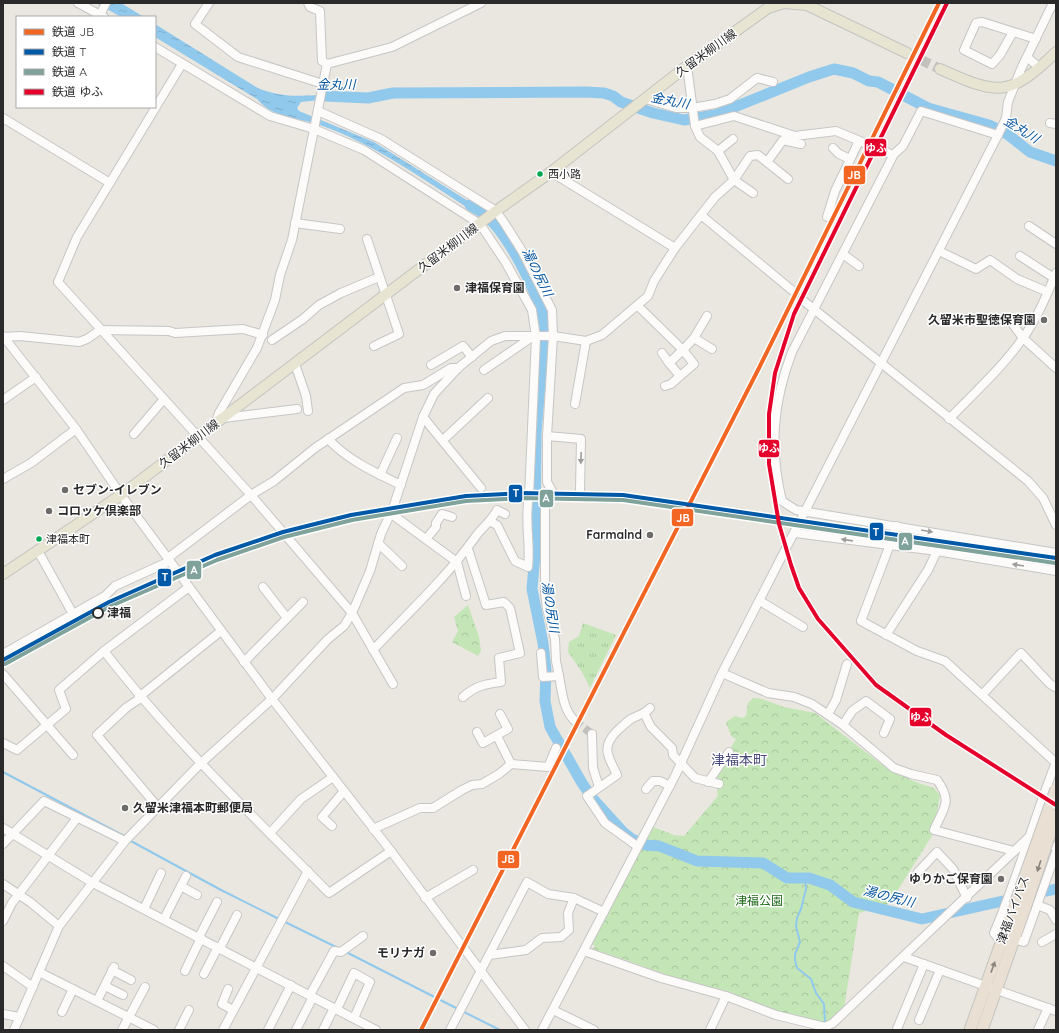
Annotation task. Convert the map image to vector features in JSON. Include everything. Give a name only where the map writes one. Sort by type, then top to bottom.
[{"type":"highway","name":"津福バイパス","points":[[970,1030],[1014,939],[1020,906],[1056,789]]},
{"type":"highway","name":"津福バイパス","points":[[982,1030],[1002,942],[1020,906],[1056,816]]},
{"type":"main road","name":"久留米柳川線","points":[[3,574],[122,495],[495,212],[552,172],[687,66],[768,8],[784,3],[808,4],[907,53]]},
{"type":"main road","points":[[940,69],[976,85],[998,89],[1016,85],[1040,68],[1056,52]]},
{"type":"street","points":[[78,3],[102,16],[106,3]]},
{"type":"street","points":[[209,3],[194,24],[231,53],[322,88]]},
{"type":"street","points":[[308,3],[310,7],[320,11],[322,61],[327,64],[392,47],[481,3]]},
{"type":"street","points":[[542,1030],[670,786],[722,674],[1006,118],[1008,102],[1027,57],[1053,3]]},
{"type":"street","points":[[1013,32],[1000,55],[992,64],[964,50],[976,23],[982,22],[1036,39]]},
{"type":"street","points":[[156,48],[270,116],[315,127],[364,150],[483,222],[532,310],[534,337],[529,497],[526,508],[530,553],[528,567],[515,561],[497,525],[491,522]]},
{"type":"street","points":[[1027,57],[1040,68]]},
{"type":"street","points":[[156,107],[182,64]]},
{"type":"street","points":[[215,425],[219,412],[263,335],[292,240],[327,64]]},
{"type":"street","points":[[687,66],[694,126],[700,137],[718,151],[734,180],[753,193]]},
{"type":"street","points":[[646,98],[676,108],[692,108],[730,99],[757,78],[773,82]]},
{"type":"street","points":[[155,108],[76,237],[58,282],[100,330],[199,436],[352,613],[393,684]]},
{"type":"street","points":[[318,110],[381,139],[495,212],[522,251],[552,310],[554,336],[547,436],[547,482],[552,491],[545,508],[546,592],[547,609],[555,639],[556,661],[563,699],[570,717],[575,721]]},
{"type":"street","points":[[998,134],[920,111],[903,146],[893,155],[792,352],[785,371],[776,412],[773,437],[782,501],[796,510],[805,513],[897,526],[1056,553]]},
{"type":"street","points":[[694,126],[734,116],[795,136],[836,131],[893,155]]},
{"type":"street","points":[[3,118],[110,183]]},
{"type":"street","points":[[718,151],[733,139]]},
{"type":"street","points":[[767,162],[783,140],[801,144]]},
{"type":"street","points":[[827,216],[835,191],[859,141]]},
{"type":"street","points":[[833,148],[839,154],[850,159]]},
{"type":"street","points":[[14,1030],[59,926],[125,841],[157,806],[200,764],[272,699],[328,639],[344,626],[352,613],[370,571],[378,543],[401,485],[423,417],[434,394],[458,368],[491,341],[504,336],[554,336],[586,341],[602,335],[648,296],[654,281],[675,248],[716,197],[734,180],[750,156],[758,155],[788,179]]},
{"type":"street","points":[[552,172],[675,248]]},
{"type":"street","points":[[701,215],[793,291]]},
{"type":"street","points":[[295,223],[340,229]]},
{"type":"street","points":[[1029,226],[1056,244]]},
{"type":"street","points":[[367,239],[399,334],[374,346]]},
{"type":"street","points":[[939,251],[976,269],[990,260],[1017,279],[1048,292]]},
{"type":"street","points":[[843,254],[859,266]]},
{"type":"street","points":[[949,419],[986,382],[1024,338],[1048,292],[1055,275],[1020,256]]},
{"type":"street","points":[[272,340],[303,319],[319,305],[341,293],[379,277]]},
{"type":"street","points":[[805,302],[1028,481],[1043,498],[1056,525]]},
{"type":"street","points":[[638,306],[683,350],[694,364],[671,384],[665,386]]},
{"type":"street","points":[[669,363],[694,338],[707,316]]},
{"type":"street","points":[[1009,319],[1024,338],[1056,368]]},
{"type":"street","points":[[3,337],[20,336],[79,342],[87,339],[100,330],[169,331],[175,333],[243,329],[263,335]]},
{"type":"street","points":[[3,337],[76,429],[122,495],[244,662],[391,852],[525,1030]]},
{"type":"street","points":[[484,370],[534,337]]},
{"type":"street","points":[[694,338],[712,349]]},
{"type":"street","points":[[575,404],[586,341]]},
{"type":"street","points":[[431,365],[463,346],[472,357]]},
{"type":"street","points":[[662,353],[680,376]]},
{"type":"street","points":[[295,364],[306,396],[308,411]]},
{"type":"street","points":[[3,654],[104,596],[114,586],[169,559],[251,495],[274,481],[328,439],[404,388],[423,385],[451,368],[458,368]]},
{"type":"street","points":[[3,400],[36,377]]},
{"type":"street","points":[[443,440],[488,398]]},
{"type":"street","points":[[134,434],[164,399]]},
{"type":"street","points":[[224,418],[297,409]]},
{"type":"street","points":[[423,417],[481,488]]},
{"type":"street","points":[[3,479],[31,463],[76,429]]},
{"type":"street","points":[[547,436],[582,439],[580,490]]},
{"type":"street","points":[[380,475],[397,438]]},
{"type":"street","points":[[328,439],[340,453],[356,464],[401,485]]},
{"type":"street","points":[[373,650],[468,549],[477,535],[491,522],[498,510],[505,514]]},
{"type":"street","points":[[390,513],[456,562],[466,596]]},
{"type":"street","points":[[426,539],[436,527],[436,523],[442,514],[452,518]]},
{"type":"street","points":[[897,526],[861,622],[917,651],[945,661],[1056,763],[1028,838],[1006,905],[994,933],[1002,942]]},
{"type":"street","points":[[795,533],[937,551],[1056,571]]},
{"type":"street","points":[[378,543],[402,566]]},
{"type":"street","points":[[463,697],[472,689],[480,685],[501,682],[499,658],[520,653],[510,608],[504,602],[486,606],[468,549]]},
{"type":"street","points":[[38,551],[73,614]]},
{"type":"street","points":[[886,635],[928,570],[937,551]]},
{"type":"street","points":[[3,743],[17,750],[48,725],[66,709],[59,690],[104,651],[189,587]]},
{"type":"street","points":[[263,587],[286,618]]},
{"type":"street","points":[[760,601],[802,627]]},
{"type":"street","points":[[244,662],[303,602]]},
{"type":"street","points":[[157,806],[97,735],[128,707],[221,631]]},
{"type":"street","points":[[104,651],[140,697],[200,764],[329,893],[391,852]]},
{"type":"street","points":[[541,653],[543,676],[559,676]]},
{"type":"street","points":[[982,696],[1021,653],[1050,684],[1055,687],[1056,686]]},
{"type":"street","points":[[828,714],[836,700],[844,678],[847,664]]},
{"type":"street","points":[[3,674],[73,755]]},
{"type":"street","points":[[722,674],[768,693],[794,697],[812,704],[843,725],[894,768],[911,774],[937,780],[946,792],[946,803],[934,830],[1014,851]]},
{"type":"street","points":[[3,687],[12,684]]},
{"type":"street","points":[[843,725],[852,711],[866,701],[890,719],[884,733]]},
{"type":"street","points":[[638,846],[605,823],[587,796],[617,776],[607,751],[607,743],[630,720],[647,711],[651,727],[668,742],[672,748],[673,755],[695,778],[719,784]]},
{"type":"street","points":[[477,732],[483,743],[508,729],[500,714]]},
{"type":"street","points":[[592,734],[593,768],[599,787]]},
{"type":"street","points":[[497,736],[511,764]]},
{"type":"street","points":[[373,829],[420,808],[433,808],[472,785],[482,784],[499,774],[511,764],[548,767],[556,748]]},
{"type":"street","points":[[708,782],[730,752]]},
{"type":"street","points":[[270,833],[302,800],[333,777]]},
{"type":"street","points":[[646,789],[654,781],[660,781],[670,786]]},
{"type":"street","points":[[332,826],[322,817],[344,791]]},
{"type":"street","points":[[3,844],[44,801],[125,841]]},
{"type":"street","points":[[3,920],[19,894],[77,818]]},
{"type":"street","points":[[3,828],[93,883],[256,966],[376,1030]]},
{"type":"street","points":[[584,952],[661,978],[726,996],[776,1015],[825,1027],[833,1023],[904,957],[1028,838],[1030,837],[1056,847]]},
{"type":"street","points":[[918,872],[937,852],[953,869],[967,898]]},
{"type":"street","points":[[1014,939],[1024,942],[1056,852]]},
{"type":"street","points":[[425,898],[473,870]]},
{"type":"street","points":[[223,1030],[308,871]]},
{"type":"street","points":[[144,909],[161,873]]},
{"type":"street","points":[[164,919],[186,876]]},
{"type":"street","points":[[450,1030],[527,882],[548,894],[574,898],[604,912]]},
{"type":"street","points":[[3,884],[30,902],[59,926]]},
{"type":"street","points":[[181,886],[197,895]]},
{"type":"street","points":[[489,955],[526,950],[542,938],[561,937],[569,930],[568,913],[574,898]]},
{"type":"street","points":[[185,970],[217,902]]},
{"type":"street","points":[[1037,905],[1050,910],[1056,920]]},
{"type":"street","points":[[204,974],[237,915]]},
{"type":"street","points":[[1042,942],[1056,934]]},
{"type":"street","points":[[296,1030],[334,950],[341,952],[363,936]]},
{"type":"street","points":[[904,957],[1056,1011]]},
{"type":"street","points":[[897,1028],[924,964]]},
{"type":"street","points":[[3,966],[33,987]]},
{"type":"street","points":[[97,1001],[113,969],[131,980]]},
{"type":"street","points":[[920,1020],[940,970]]},
{"type":"street","points":[[39,972],[154,1030]]},
{"type":"street","points":[[323,1030],[354,973],[370,982],[354,1018]]},
{"type":"street","points":[[268,1030],[291,985]]},
{"type":"street","points":[[105,986],[123,995]]},
{"type":"street","points":[[122,1030],[145,988]]},
{"type":"street","points":[[62,1012],[73,989]]},
{"type":"street","points":[[228,989],[222,1004],[233,1010]]},
{"type":"street","points":[[710,1030],[726,996]]},
{"type":"street","points":[[1038,1030],[1048,1008]]},
{"type":"street","points":[[179,1030],[189,1010]]},
{"type":"street","points":[[553,1010],[594,1030]]},
{"type":"street","points":[[3,1014],[19,1017]]},
{"type":"green space","points":[[468,605],[479,637],[481,651],[478,656],[452,642],[458,631],[454,617]]},
{"type":"green space","points":[[583,623],[616,635],[590,688],[582,672],[568,652],[569,642],[579,636]]},
{"type":"green space","name":"津福公園","points":[[753,698],[762,699],[784,707],[815,713],[889,770],[918,783],[934,788],[940,795],[933,834],[889,904],[859,913],[843,1015],[827,1024],[791,1016],[709,991],[593,949],[595,946],[592,944],[653,827],[674,835],[684,836],[718,796],[715,775],[736,739],[731,736],[726,722],[735,716],[742,718],[746,716],[748,703]]},
{"type":"water","points":[[96,3],[121,3],[142,16],[119,16]]},
{"type":"water","points":[[156,25],[256,87],[266,91],[276,94],[296,96],[339,94],[339,98],[301,102],[297,108],[299,111],[374,142],[484,211],[479,215],[402,166],[362,143],[320,125],[278,114],[264,106],[257,99],[156,38]]},
{"type":"waterway","name":"金丸川","points":[[325,96],[368,98],[393,93],[604,93],[613,96],[621,102],[653,113],[684,120],[715,115],[809,77],[834,69],[853,73],[869,81],[878,82],[928,108],[989,125],[1007,134],[1030,152],[1056,161]]},
{"type":"waterway","name":"湯の尻川","points":[[470,205],[483,213],[503,234],[530,282],[537,299],[545,327],[536,433],[535,554],[532,589],[543,643],[546,670],[545,701],[550,727],[582,783],[593,799],[623,832],[632,839],[646,845],[659,846],[697,861],[763,863],[787,878],[809,878],[830,885],[853,902],[922,919],[1003,901]]},
{"type":"waterway","points":[[3,772],[126,837]]},
{"type":"waterway","points":[[129,840],[221,890],[279,919]]},
{"type":"waterway","points":[[805,877],[806,889],[796,926],[800,942],[795,954],[795,960],[797,968],[811,979],[816,993],[824,1004],[825,1024]]},
{"type":"waterway","name":"湯の尻川","points":[[1047,891],[1056,889]]},
{"type":"waterway","points":[[283,921],[338,948]]},
{"type":"waterway","points":[[346,952],[458,1009]]},
{"type":"waterway","points":[[462,1011],[500,1030]]},
{"type":"tunnel","points":[[907,53],[940,69]]},
{"type":"tunnel","points":[[793,291],[805,302]]},
{"type":"tunnel","points":[[575,721],[592,734]]},
{"type":"rail line","name":"JB","points":[[421,1030],[759,368],[939,3]]},
{"type":"rail line","name":"ゆふ","points":[[947,3],[794,314],[775,373],[769,414],[769,464],[779,524],[791,565],[799,588],[818,619],[876,685],[946,735],[1056,805]]},
{"type":"rail line","name":"T","points":[[3,660],[109,602],[215,555],[283,532],[351,515],[466,496],[522,493],[623,495],[1056,558]]},
{"type":"rail line","name":"A","points":[[5,664],[111,606],[217,560],[284,537],[352,520],[466,501],[522,498],[623,500],[1055,563]]},
{"type":"place","name":"西小路","points":[[540,174]]},
{"type":"place","name":"津福保育園","points":[[457,288]]},
{"type":"place","name":"久留米市聖徳保育園","points":[[1044,320]]},
{"type":"place","name":"セブン-イレブン","points":[[65,490]]},
{"type":"place","name":"コロッケ倶楽部","points":[[49,511]]},
{"type":"place","name":"Farmalnd","points":[[650,535]]},
{"type":"place","name":"津福本町","points":[[39,539]]},
{"type":"place","name":"津福","points":[[98,613]]},
{"type":"place","name":"久留米津福本町郵便局","points":[[125,808]]},
{"type":"place","name":"ゆりかご保育園","points":[[1001,879]]},
{"type":"place","name":"モリナガ","points":[[433,953]]},
{"type":"district","name":"津福本町","points":[[739,760]]}]
